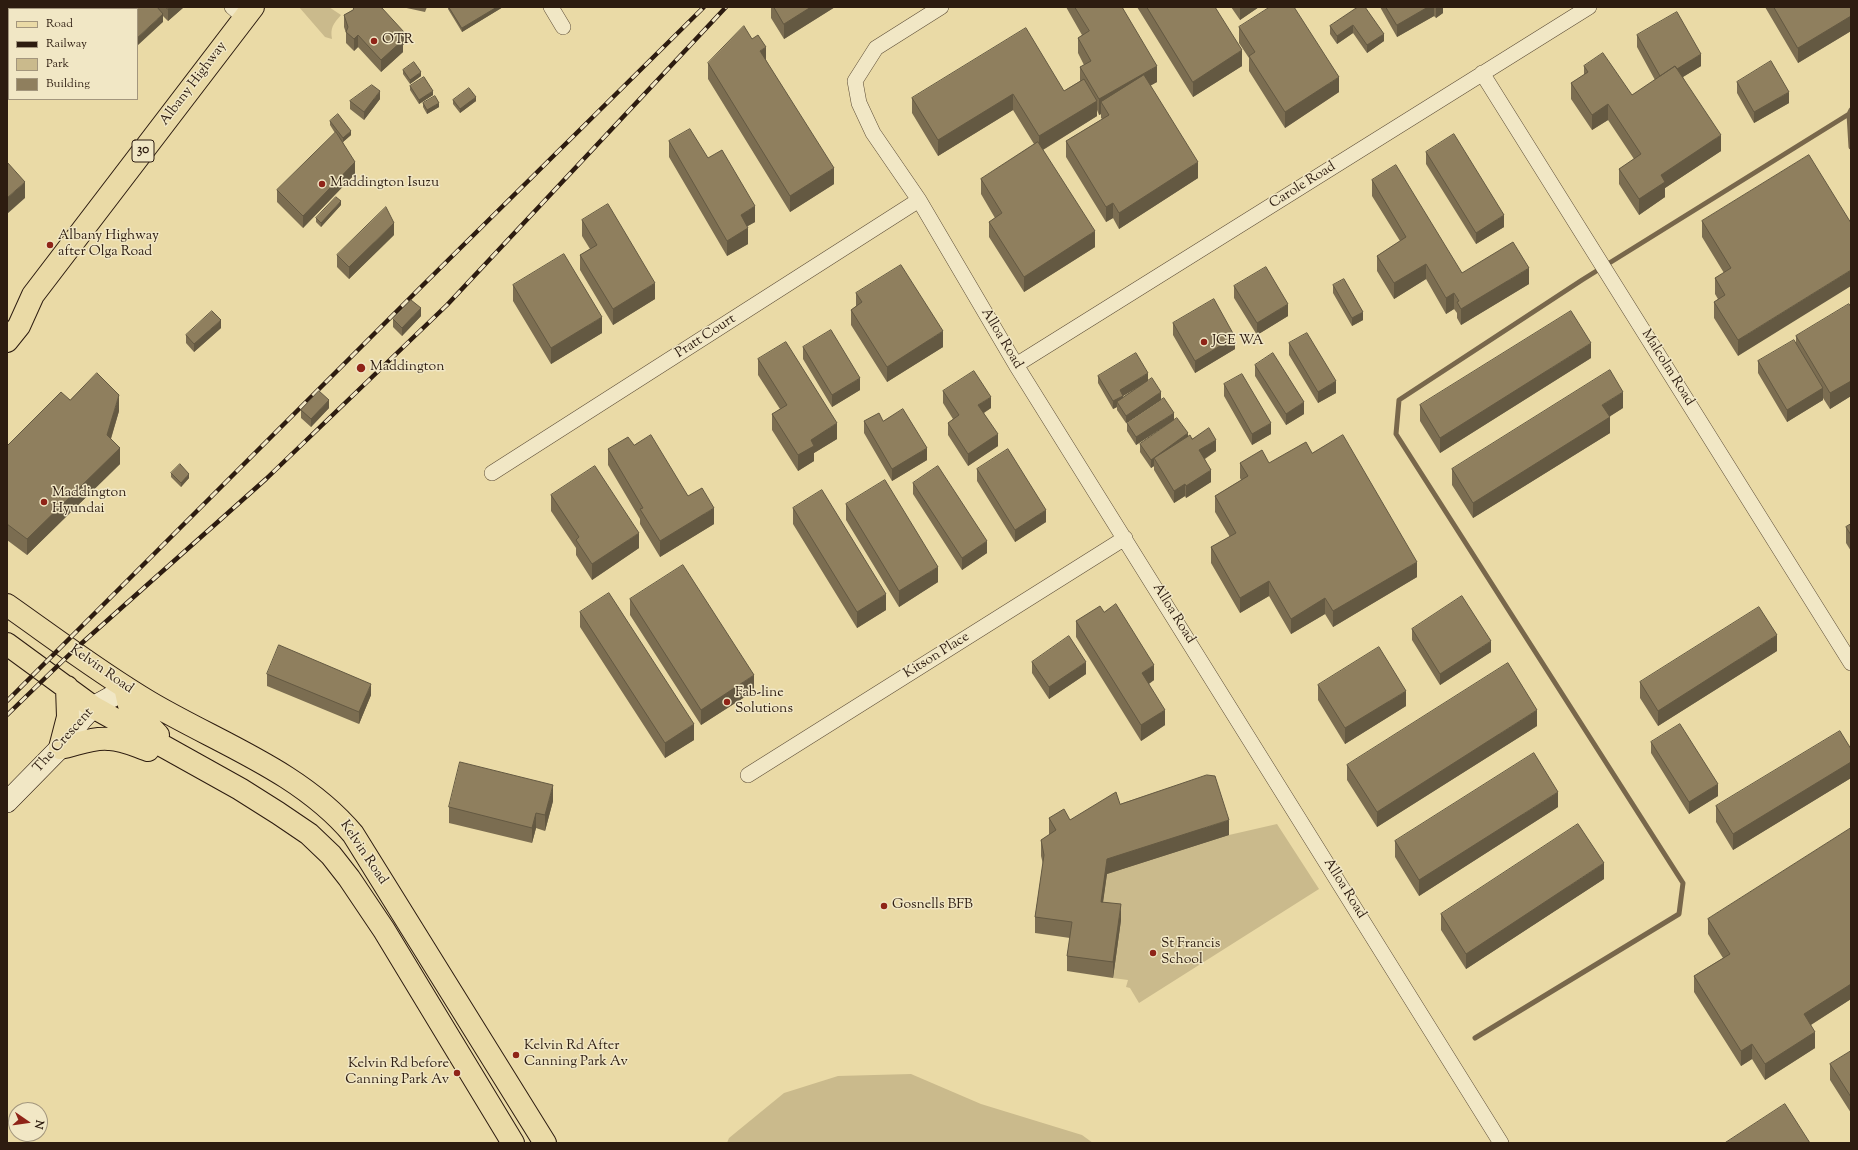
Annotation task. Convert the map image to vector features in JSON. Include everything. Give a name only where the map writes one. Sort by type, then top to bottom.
[{"type":"main road","name":"Albany Highway","points":[[7,342],[19,326],[33,295],[243,11]]},
{"type":"main road","name":"Albany Highway","points":[[7,315],[33,295]]},
{"type":"main road","name":"Kelvin Road","points":[[7,605],[125,687],[280,773],[311,793],[339,817],[353,834],[545,1143]]},
{"type":"main road","name":"Kelvin Road","points":[[7,644],[93,707],[240,789],[309,834],[330,855],[349,878],[384,930],[512,1141]]},
{"type":"main road","points":[[66,687],[68,717],[60,748],[90,740],[108,738],[119,740],[150,751],[175,754]]},
{"type":"main road","name":"The Crescent","points":[[7,802],[60,748],[93,707],[113,696],[125,687]]},
{"type":"main road","points":[[125,687],[128,705],[175,754]]},
{"type":"main road","points":[[512,1141],[533,1125]]},
{"type":"street","points":[[551,7],[564,27]]},
{"type":"street","name":"Alloa Road","points":[[941,7],[876,48],[855,81],[859,103],[873,133],[919,200],[1016,365],[1501,1143]]},
{"type":"street","name":"Carole Road","points":[[1016,365],[1589,7]]},
{"type":"street","name":"Malcolm Road","points":[[1482,73],[1851,663]]},
{"type":"street","name":"Pratt Court","points":[[492,474],[919,200]]},
{"type":"street","name":"Kitson Place","points":[[748,775],[1125,538]]},
{"type":"green space","points":[[299,7],[329,7],[341,15],[333,26],[331,32],[332,39],[325,37]]},
{"type":"green space","points":[[1277,824],[1319,889],[1139,1003],[1130,988],[1126,987],[1128,980],[1113,978],[1101,917],[1107,874],[1229,835]]},
{"type":"green space","points":[[911,1074],[981,1104],[1082,1135],[1093,1143],[727,1143],[729,1138],[784,1093],[838,1076]]},
{"type":"building","points":[[7,7],[21,8],[8,8],[8,15]]},
{"type":"building","points":[[103,7],[157,7],[163,14],[138,37],[138,8]]},
{"type":"building","name":"OTR","points":[[354,7],[382,8],[404,32],[399,35],[403,40],[381,60],[358,35],[354,39],[346,32],[348,27],[344,15],[353,10]]},
{"type":"building","points":[[449,7],[497,7],[462,28]]},
{"type":"building","points":[[774,7],[811,7],[784,24]]},
{"type":"building","points":[[1075,7],[1122,7],[1157,66],[1099,99],[1080,67],[1091,61],[1078,38],[1089,31]]},
{"type":"building","points":[[1147,7],[1215,7],[1242,50],[1193,82]]},
{"type":"building","points":[[1270,7],[1294,7],[1339,77],[1285,112],[1249,56],[1255,52],[1239,27]]},
{"type":"building","points":[[1358,7],[1365,7],[1384,34],[1367,45],[1353,25],[1337,36],[1330,26]]},
{"type":"building","points":[[1386,7],[1428,7],[1397,25]]},
{"type":"building","points":[[1774,7],[1851,7],[1851,16],[1798,48]]},
{"type":"building","points":[[1677,12],[1701,54],[1677,69],[1675,66],[1660,76],[1637,35]]},
{"type":"building","points":[[744,26],[752,39],[758,35],[766,47],[760,51],[834,168],[790,196],[708,63]]},
{"type":"building","points":[[1026,28],[1064,91],[1084,79],[1097,101],[1039,136],[1013,94],[938,140],[912,98]]},
{"type":"building","points":[[8,44],[7,68],[7,45]]},
{"type":"building","points":[[1603,53],[1632,95],[1675,66],[1721,135],[1661,175],[1665,182],[1639,199],[1619,169],[1641,154],[1608,104],[1592,115],[1571,83],[1588,72],[1584,66]]},
{"type":"building","points":[[1771,61],[1789,92],[1754,112],[1737,82]]},
{"type":"building","points":[[414,62],[421,72],[410,80],[403,70]]},
{"type":"building","points":[[1144,75],[1198,162],[1119,213],[1113,203],[1106,207],[1066,141],[1109,115],[1101,102]]},
{"type":"building","points":[[424,77],[433,91],[419,100],[410,86]]},
{"type":"building","points":[[372,85],[380,91],[364,112],[350,101]]},
{"type":"building","points":[[469,88],[476,97],[460,109],[453,100]]},
{"type":"building","points":[[435,96],[439,103],[427,110],[423,103]]},
{"type":"building","points":[[338,114],[351,131],[343,138],[330,121]]},
{"type":"building","points":[[690,129],[708,158],[722,150],[755,206],[741,215],[748,228],[727,241],[669,141]]},
{"type":"building","points":[[336,132],[355,162],[303,216],[277,190]]},
{"type":"building","points":[[1454,134],[1504,215],[1476,233],[1426,152]]},
{"type":"building","points":[[1038,142],[1095,231],[1024,277],[989,222],[1002,213],[981,179]]},
{"type":"building","points":[[1809,155],[1851,223],[1851,270],[1738,340],[1714,302],[1725,295],[1715,278],[1731,268],[1702,221]]},
{"type":"building","points":[[7,162],[25,182],[7,198]]},
{"type":"building","points":[[1396,165],[1462,273],[1513,242],[1529,268],[1461,309],[1457,302],[1459,301],[1454,293],[1446,298],[1426,264],[1394,283],[1377,256],[1406,237],[1372,180]]},
{"type":"building","points":[[336,197],[341,201],[321,223],[316,218]]},
{"type":"building","points":[[608,204],[655,283],[613,309],[580,255],[597,245],[582,220]]},
{"type":"building","points":[[386,207],[394,223],[349,267],[337,255]]},
{"type":"building","points":[[564,254],[602,317],[551,348],[513,285]]},
{"type":"building","points":[[901,265],[943,331],[887,367],[851,310],[862,302],[856,293]]},
{"type":"building","points":[[1266,267],[1288,304],[1257,323],[1234,286]]},
{"type":"building","points":[[1344,279],[1363,312],[1352,318],[1333,285]]},
{"type":"building","points":[[1214,299],[1235,337],[1195,361],[1173,323]]},
{"type":"building","points":[[411,300],[421,308],[402,328],[393,319]]},
{"type":"building","points":[[1849,304],[1851,307],[1851,381],[1830,393],[1796,336]]},
{"type":"building","points":[[212,311],[221,320],[194,344],[186,335]]},
{"type":"building","points":[[1571,311],[1591,343],[1440,438],[1420,405]]},
{"type":"building","points":[[831,330],[860,378],[832,395],[803,347]]},
{"type":"building","points":[[1307,333],[1336,381],[1318,392],[1289,343]]},
{"type":"building","points":[[1794,340],[1823,388],[1787,410],[1758,361]]},
{"type":"building","points":[[786,342],[837,423],[811,440],[814,446],[798,455],[772,414],[787,405],[758,359]]},
{"type":"building","points":[[1136,353],[1148,373],[1120,390],[1123,396],[1113,401],[1098,376]]},
{"type":"building","points":[[1273,353],[1304,402],[1286,414],[1255,365]]},
{"type":"building","points":[[1610,370],[1623,392],[1602,405],[1610,417],[1473,503],[1452,469]]},
{"type":"building","points":[[974,371],[991,397],[978,405],[998,434],[968,454],[948,423],[959,415],[943,391]]},
{"type":"building","name":"Maddington Hyundai","points":[[97,373],[119,395],[107,435],[120,448],[27,539],[7,524],[7,446],[61,392],[70,400]]},
{"type":"building","points":[[1242,374],[1271,423],[1252,434],[1224,384]]},
{"type":"building","points":[[1152,378],[1161,392],[1126,416],[1117,402]]},
{"type":"building","points":[[319,391],[329,400],[311,419],[301,410]]},
{"type":"building","points":[[1164,398],[1174,413],[1136,437],[1127,423]]},
{"type":"building","points":[[903,409],[927,448],[892,469],[864,421],[879,413],[883,421]]},
{"type":"building","points":[[1177,418],[1188,433],[1151,460],[1140,444]]},
{"type":"building","points":[[1209,428],[1216,440],[1199,450],[1211,470],[1186,486],[1185,484],[1174,491],[1154,458],[1190,435],[1192,439]]},
{"type":"building","points":[[651,435],[688,496],[702,488],[714,508],[660,541],[640,509],[643,508],[608,449],[628,437],[634,445]]},
{"type":"building","points":[[1343,435],[1417,562],[1333,611],[1325,598],[1291,619],[1269,581],[1240,598],[1211,547],[1236,533],[1215,496],[1248,476],[1240,463],[1262,450],[1269,463],[1306,442],[1312,453]]},
{"type":"building","points":[[1008,449],[1046,510],[1015,530],[977,469]]},
{"type":"building","points":[[180,464],[189,474],[181,483],[171,473]]},
{"type":"building","points":[[595,466],[639,533],[592,564],[576,540],[579,537],[551,495]]},
{"type":"building","points":[[938,466],[987,541],[962,558],[913,483]]},
{"type":"building","points":[[885,480],[938,567],[899,591],[846,504]]},
{"type":"building","points":[[822,490],[886,594],[857,612],[793,508]]},
{"type":"building","points":[[1851,524],[1851,535],[1846,527]]},
{"type":"building","points":[[683,565],[754,675],[701,710],[630,599]]},
{"type":"building","points":[[609,593],[694,724],[665,743],[580,612]]},
{"type":"building","points":[[1462,596],[1491,641],[1440,674],[1412,629]]},
{"type":"building","points":[[1116,604],[1154,665],[1142,673],[1165,710],[1141,725],[1076,621],[1100,606],[1104,612]]},
{"type":"building","points":[[1759,607],[1777,635],[1658,711],[1640,682]]},
{"type":"building","points":[[1069,636],[1086,662],[1049,687],[1032,662]]},
{"type":"building","points":[[279,645],[371,684],[359,712],[267,674]]},
{"type":"building","points":[[1379,647],[1406,691],[1345,728],[1318,685]]},
{"type":"building","points":[[1508,663],[1537,710],[1377,812],[1347,765]]},
{"type":"building","points":[[1680,724],[1718,784],[1689,802],[1651,742]]},
{"type":"building","points":[[1840,731],[1851,749],[1851,762],[1733,834],[1716,806]]},
{"type":"building","points":[[1534,753],[1558,792],[1419,880],[1395,841]]},
{"type":"building","points":[[460,762],[553,785],[545,815],[536,813],[532,828],[449,807]]},
{"type":"building","points":[[1207,775],[1215,776],[1229,820],[1107,859],[1101,902],[1121,904],[1113,962],[1067,956],[1072,922],[1035,917],[1044,855],[1041,840],[1056,830],[1049,818],[1064,809],[1070,820],[1116,792],[1120,804]]},
{"type":"building","points":[[1578,824],[1604,863],[1466,954],[1441,914]]},
{"type":"building","points":[[1851,828],[1851,984],[1804,1014],[1815,1032],[1765,1064],[1752,1044],[1741,1051],[1694,976],[1730,954],[1708,919]]},
{"type":"building","points":[[1851,1051],[1851,1097],[1830,1064]]},
{"type":"building","points":[[1785,1104],[1810,1143],[1725,1143]]},
{"type":"waterway","points":[[1851,110],[1849,114],[1851,147]]},
{"type":"waterway","points":[[1475,1038],[1679,914],[1683,883],[1396,434],[1399,400],[1582,280],[1849,114]]},
{"type":"railway","points":[[7,701],[422,286],[704,7]]},
{"type":"railway","points":[[7,715],[73,651],[266,479],[447,305],[726,7]]},
{"type":"place","name":"OTR","points":[[374,41]]},
{"type":"place","name":"Maddington Isuzu","points":[[322,184]]},
{"type":"place","name":"Albany Highway after Olga Road","points":[[50,245]]},
{"type":"place","name":"JCE WA","points":[[1204,342]]},
{"type":"place","name":"Maddington","points":[[361,368]]},
{"type":"place","name":"Maddington Hyundai","points":[[44,502]]},
{"type":"place","name":"Fab-line Solutions","points":[[727,702]]},
{"type":"place","name":"Gosnells BFB","points":[[884,906]]},
{"type":"place","name":"St Francis School","points":[[1153,953]]},
{"type":"place","name":"Kelvin Rd After Canning Park Av","points":[[516,1055]]},
{"type":"place","name":"Kelvin Rd before Canning Park Av","points":[[457,1073]]}]
